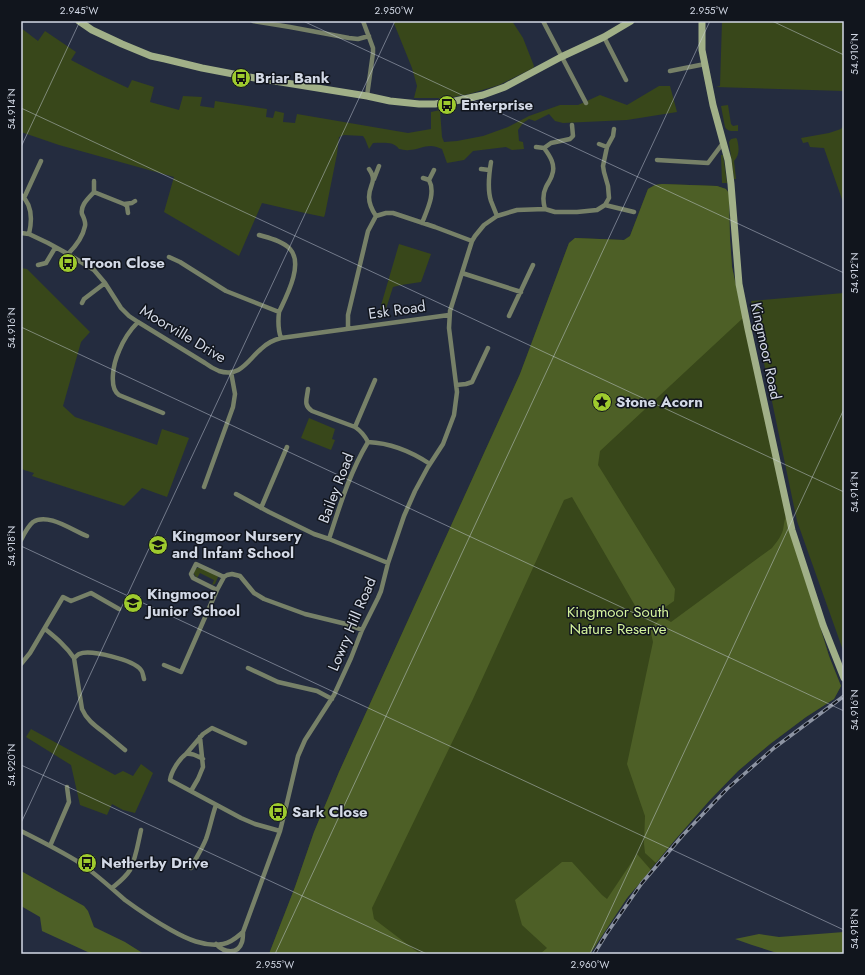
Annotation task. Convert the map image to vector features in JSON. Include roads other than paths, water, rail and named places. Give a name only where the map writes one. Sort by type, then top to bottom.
[{"type":"street","points":[[79,21],[92,30],[122,44],[164,60],[249,77],[414,104],[435,104],[455,101],[483,95],[505,87],[561,57],[604,37],[631,21]]},
{"type":"street","points":[[253,21],[275,23],[349,38],[358,39],[369,36]]},
{"type":"street","points":[[290,26],[291,21]]},
{"type":"street","points":[[363,21],[373,52],[367,96]]},
{"type":"street","points":[[543,21],[586,103]]},
{"type":"street","name":"Kingmoor Road","points":[[702,21],[702,50],[713,105],[728,160],[739,284],[784,494],[792,530],[824,625],[844,678]]},
{"type":"street","points":[[604,37],[626,80]]},
{"type":"street","points":[[670,71],[705,64]]},
{"type":"street","points":[[536,147],[544,148],[551,143],[570,139],[573,136],[572,125]]},
{"type":"street","points":[[605,206],[609,198],[608,186],[603,166],[607,147],[613,136],[614,129]]},
{"type":"street","points":[[657,160],[708,163],[723,143]]},
{"type":"street","points":[[599,144],[607,147]]},
{"type":"street","points":[[544,148],[550,157],[553,168],[552,177],[545,190],[544,209]]},
{"type":"street","points":[[29,234],[31,219],[30,212],[28,205],[22,196],[41,161]]},
{"type":"street","points":[[491,162],[489,170],[490,199],[497,216]]},
{"type":"street","points":[[376,216],[368,199],[379,166]]},
{"type":"street","points":[[369,168],[374,180]]},
{"type":"street","points":[[481,169],[489,170]]},
{"type":"street","points":[[429,180],[434,170]]},
{"type":"street","points":[[422,223],[431,197],[432,189],[432,184],[429,180],[423,178]]},
{"type":"street","points":[[68,254],[83,231],[85,220],[82,207],[94,192],[94,181]]},
{"type":"street","points":[[94,192],[124,204],[135,201]]},
{"type":"street","points":[[124,204],[127,206],[128,213]]},
{"type":"street","name":"Lowry Hill Road","points":[[216,944],[219,948],[229,952],[235,951],[242,942],[243,932],[280,831],[298,756],[305,740],[332,700],[362,630],[381,591],[388,563],[404,516],[415,491],[443,444],[454,415],[457,392],[449,328],[449,315],[475,236],[484,225],[497,216],[517,210],[544,209],[556,212],[576,212],[596,210],[605,206],[634,212]]},
{"type":"street","points":[[348,329],[348,315],[368,231],[376,216],[386,212],[393,213],[472,242]]},
{"type":"street","name":"Moorville Drive","points":[[21,233],[29,234],[68,254],[94,270],[105,283],[121,308],[129,316],[216,370],[225,372],[237,371],[247,364],[265,346],[281,338],[348,329]]},
{"type":"street","points":[[259,235],[286,245],[295,256],[294,277],[279,312],[278,326],[281,338]]},
{"type":"street","points":[[38,265],[46,263],[55,248]]},
{"type":"street","points":[[168,257],[180,262],[226,291],[279,312]]},
{"type":"street","points":[[509,316],[533,265]]},
{"type":"street","points":[[462,273],[521,292]]},
{"type":"street","points":[[82,302],[105,283]]},
{"type":"street","name":"Esk Road","points":[[348,329],[449,315]]},
{"type":"street","points":[[138,322],[128,335],[116,358],[113,387],[119,395],[163,413]]},
{"type":"street","points":[[456,385],[472,382],[488,348]]},
{"type":"street","points":[[204,486],[233,407],[235,394],[231,372]]},
{"type":"street","points":[[355,427],[375,380]]},
{"type":"street","points":[[308,389],[306,404],[308,408],[312,411],[355,427],[364,434],[368,442]]},
{"type":"street","name":"Bailey Road","points":[[329,539],[345,490],[368,442],[378,443],[407,451],[430,464]]},
{"type":"street","points":[[262,508],[287,447]]},
{"type":"street","points":[[236,494],[314,534],[388,563]]},
{"type":"street","points":[[21,540],[27,529],[38,519],[60,523],[87,536]]},
{"type":"street","points":[[217,590],[204,582],[193,578],[191,574],[196,564],[224,577]]},
{"type":"street","points":[[164,665],[182,672],[217,590],[224,577],[232,574],[240,576],[254,593],[264,599],[305,614],[346,624],[362,630]]},
{"type":"street","points":[[21,664],[30,653],[45,629],[62,597],[71,600],[90,593],[119,609]]},
{"type":"street","points":[[45,629],[62,644],[74,658],[84,715],[90,722],[125,750]]},
{"type":"street","points":[[74,658],[79,654],[86,653],[113,656],[123,659],[137,667],[144,675]]},
{"type":"street","points":[[248,668],[278,682],[317,691],[332,700]]},
{"type":"street","points":[[245,744],[212,728],[200,737],[183,756],[170,777],[170,780],[241,818],[255,824],[280,831]]},
{"type":"street","points":[[191,791],[202,772],[203,767],[200,737]]},
{"type":"street","points":[[186,754],[194,754],[203,759]]},
{"type":"street","points":[[50,846],[69,802],[67,787]]},
{"type":"street","points":[[191,868],[206,838],[216,805]]},
{"type":"street","points":[[112,888],[120,882],[129,871],[133,862],[141,830]]},
{"type":"street","points":[[21,831],[80,863],[153,920],[196,942],[204,944],[223,944],[236,938],[243,932]]},
{"type":"railway","points":[[594,954],[642,883],[683,835],[727,789],[774,748],[844,696]]},
{"type":"place","name":"Briar Bank","points":[[241,78]]},
{"type":"place","name":"Enterprise","points":[[447,105]]},
{"type":"place","name":"Troon Close","points":[[68,263]]},
{"type":"place","name":"Stone Acorn","points":[[602,402]]},
{"type":"place","name":"Kingmoor Nursery and Infant School","points":[[158,545]]},
{"type":"place","name":"Kingmoor Junior School","points":[[133,603]]},
{"type":"place","name":"Sark Close","points":[[278,812]]},
{"type":"place","name":"Netherby Drive","points":[[87,863]]},
{"type":"park label","name":"Kingmoor South Nature Reserve","points":[[618,620]]}]
